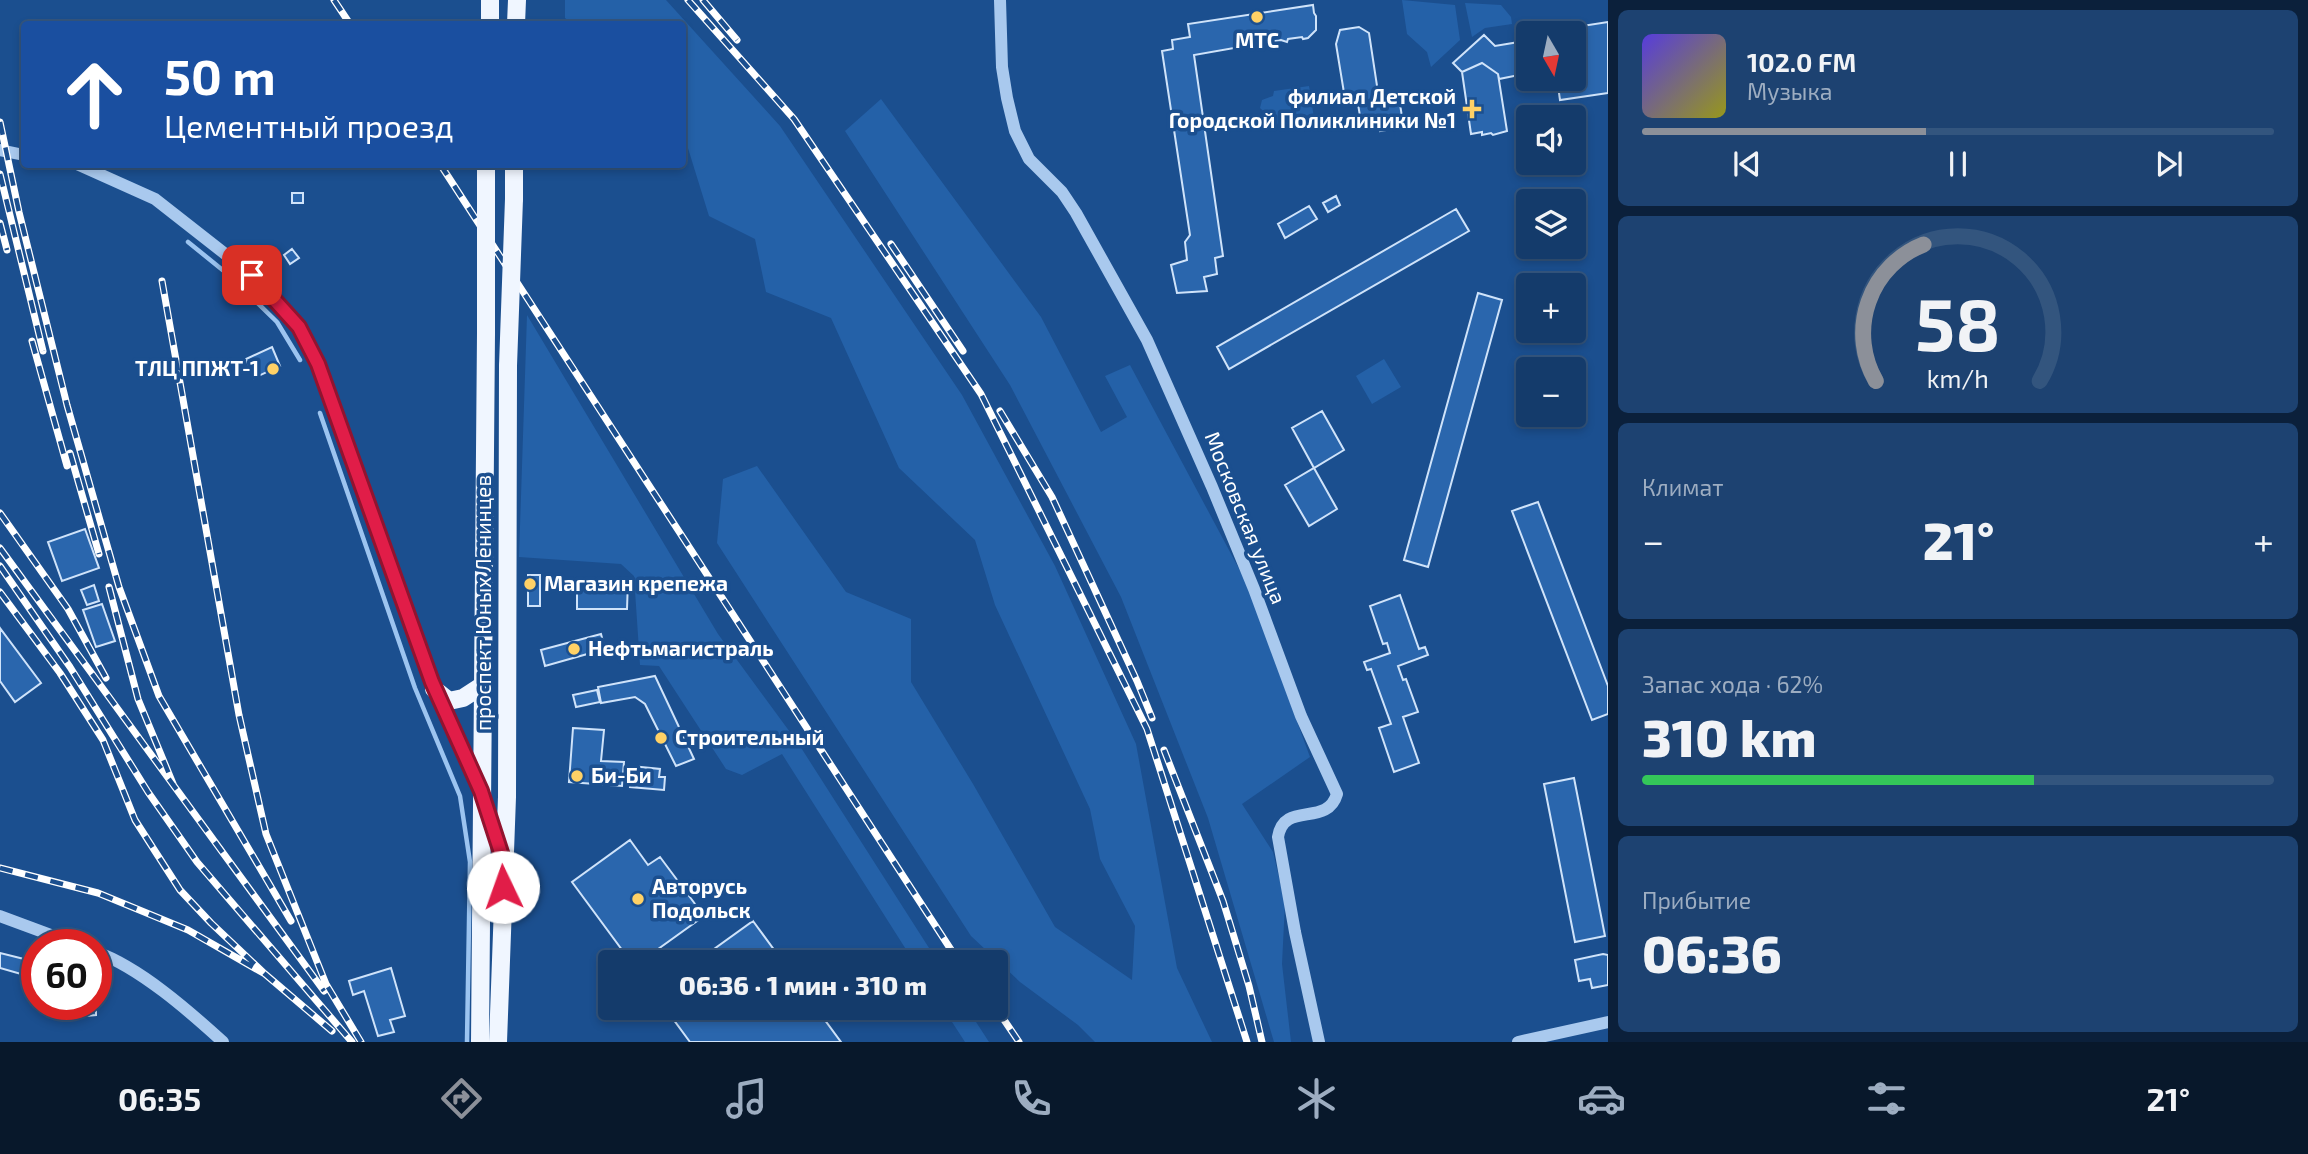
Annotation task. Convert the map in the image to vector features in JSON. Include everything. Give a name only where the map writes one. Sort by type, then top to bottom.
[{"type":"main road","points":[[489,21],[490,0]]},
{"type":"main road","points":[[516,21],[517,0]]},
{"type":"main road","name":"проспект Юных Ленинцев","points":[[480,1042],[486,168]]},
{"type":"main road","name":"проспект Юных Ленинцев","points":[[498,1042],[507,797],[508,366],[514,168]]},
{"type":"main road","points":[[435,689],[449,701],[463,698],[483,685]]},
{"type":"street","name":"Московская улица","points":[[1000,0],[1002,66],[1015,131],[1029,159],[1062,192],[1076,213],[1147,340],[1176,402],[1258,600],[1301,716],[1337,793],[1334,803],[1325,810],[1286,819],[1279,827],[1278,836],[1319,1042]]},
{"type":"street","points":[[0,150],[21,154]]},
{"type":"street","points":[[86,168],[155,199],[252,275],[299,327],[311,347],[324,380],[435,689],[481,791],[504,862]]},
{"type":"street","points":[[481,791],[507,797]]},
{"type":"street","points":[[0,916],[35,929]]},
{"type":"street","points":[[112,958],[190,1012],[223,1042]]},
{"type":"street","points":[[1518,1042],[1608,1022]]},
{"type":"shaded area","points":[[565,0],[666,0],[685,21],[569,21],[565,18]]},
{"type":"shaded area","points":[[1402,0],[1455,5],[1460,40],[1431,67],[1427,52],[1407,34]]},
{"type":"shaded area","points":[[1465,3],[1501,5],[1511,17],[1512,24],[1485,28],[1472,37]]},
{"type":"shaded area","points":[[686,22],[780,126],[962,395],[1055,566],[1136,744],[1177,968],[1212,1042],[1095,1042],[1078,1025],[1008,971],[1008,950],[986,950],[971,936],[717,543],[723,479],[757,466],[846,592],[911,619],[911,682],[1055,927],[1132,980],[1135,926],[1100,859],[1090,809],[995,605],[975,540],[899,468],[831,318],[766,292],[755,239],[709,216],[686,142]]},
{"type":"shaded area","points":[[1309,86],[1314,118],[1278,124],[1260,108],[1262,100],[1273,96],[1274,91]]},
{"type":"shaded area","points":[[881,99],[1041,317],[1101,432],[1127,417],[1105,376],[1130,365],[1245,580],[1310,757],[1242,804],[1273,852],[1285,903],[1282,964],[1291,1042],[1274,1042],[1208,818],[1121,597],[1010,385],[845,131]]},
{"type":"shaded area","points":[[527,315],[718,634],[798,743],[930,950],[906,950],[782,754],[742,775],[726,769],[659,666],[640,665],[634,576],[621,564],[519,557]]},
{"type":"shaded area","points":[[1384,359],[1401,387],[1372,404],[1356,376]]},
{"type":"shaded area","points":[[951,1020],[975,1020],[989,1042],[965,1042]]},
{"type":"building","points":[[1313,5],[1316,30],[1308,38],[1194,55],[1223,256],[1215,258],[1217,274],[1204,277],[1207,291],[1177,293],[1171,265],[1187,260],[1185,242],[1190,235],[1162,51],[1173,49],[1172,40],[1190,37],[1188,24]]},
{"type":"building","points":[[1608,22],[1608,93],[1560,100],[1559,91],[1586,91],[1586,25]]},
{"type":"building","points":[[1359,27],[1369,33],[1379,99],[1399,98],[1403,123],[1398,128],[1380,131],[1378,120],[1361,122],[1358,104],[1346,105],[1336,44],[1340,30]]},
{"type":"building","points":[[1484,35],[1495,46],[1516,42],[1516,76],[1499,79],[1498,74],[1482,63],[1462,72],[1453,63]]},
{"type":"building","points":[[1482,63],[1498,74],[1507,131],[1493,135],[1482,135],[1482,132],[1471,134],[1462,72]]},
{"type":"building","points":[[292,193],[303,193],[303,203],[292,203]]},
{"type":"building","points":[[1336,196],[1340,205],[1328,212],[1323,203]]},
{"type":"building","points":[[1309,206],[1317,219],[1285,238],[1278,224]]},
{"type":"building","points":[[1456,209],[1469,231],[1229,369],[1217,347]]},
{"type":"building","points":[[292,249],[299,258],[290,264],[284,255]]},
{"type":"building","points":[[1478,293],[1502,300],[1428,567],[1404,560]]},
{"type":"building","points":[[272,347],[280,366],[254,378],[246,359]]},
{"type":"building","points":[[1322,411],[1344,450],[1314,468],[1292,428]]},
{"type":"building","points":[[1314,468],[1337,509],[1309,526],[1285,485]]},
{"type":"building","points":[[1538,502],[1608,686],[1608,714],[1592,720],[1512,511]]},
{"type":"building","points":[[85,529],[99,568],[62,581],[48,542]]},
{"type":"building","points":[[528,575],[540,575],[540,606],[528,606]]},
{"type":"building","points":[[577,580],[628,580],[627,609],[577,609]]},
{"type":"building","points":[[94,585],[99,601],[87,605],[81,590]]},
{"type":"building","points":[[1400,595],[1419,649],[1425,647],[1428,655],[1398,666],[1403,680],[1406,679],[1418,712],[1403,717],[1419,763],[1394,772],[1379,728],[1391,724],[1371,669],[1367,670],[1364,662],[1390,653],[1387,643],[1383,644],[1370,606]]},
{"type":"building","points":[[102,604],[115,641],[96,647],[83,610]]},
{"type":"building","points":[[0,628],[41,683],[15,702],[0,681]]},
{"type":"building","points":[[601,634],[605,649],[545,666],[541,650]]},
{"type":"building","points":[[655,676],[694,759],[676,766],[645,704],[635,697],[601,703],[598,687]]},
{"type":"building","points":[[597,690],[600,702],[576,707],[573,695]]},
{"type":"building","points":[[573,728],[604,730],[601,761],[624,762],[622,786],[569,782]]},
{"type":"building","points":[[631,766],[660,769],[659,777],[665,777],[664,790],[630,787]]},
{"type":"building","points":[[1574,778],[1605,936],[1575,942],[1544,784]]},
{"type":"building","name":"Авторусь Подольск","points":[[630,840],[648,865],[660,857],[704,916],[657,950],[622,950],[572,882]]},
{"type":"building","points":[[753,921],[774,950],[713,950]]},
{"type":"building","points":[[0,953],[21,958],[21,974],[0,968]]},
{"type":"building","points":[[1608,955],[1608,985],[1592,988],[1590,979],[1579,981],[1575,960]]},
{"type":"building","points":[[391,968],[405,1016],[390,1020],[394,1032],[378,1036],[364,991],[353,995],[349,981]]},
{"type":"building","points":[[674,1020],[825,1020],[841,1042],[690,1042]]},
{"type":"waterway","points":[[188,242],[230,276],[277,322],[300,360]]},
{"type":"waterway","points":[[320,413],[415,688],[460,796],[470,862],[467,1042]]},
{"type":"railway","points":[[334,0],[348,21]]},
{"type":"railway","points":[[688,0],[794,119],[981,394],[1147,729],[1247,1042]]},
{"type":"railway","points":[[703,0],[737,40]]},
{"type":"railway","points":[[0,122],[19,212],[67,405],[119,587],[159,696],[291,921]]},
{"type":"railway","points":[[443,168],[951,950]]},
{"type":"railway","points":[[0,174],[43,351]]},
{"type":"railway","points":[[0,223],[7,250]]},
{"type":"railway","points":[[891,244],[963,351]]},
{"type":"railway","points":[[162,281],[239,715],[266,834],[326,984],[361,1042]]},
{"type":"railway","points":[[32,341],[67,466]]},
{"type":"railway","points":[[1000,411],[1052,497],[1152,718]]},
{"type":"railway","points":[[70,453],[99,554]]},
{"type":"railway","points":[[0,513],[68,609],[106,678]]},
{"type":"railway","points":[[0,548],[324,991]]},
{"type":"railway","points":[[0,566],[70,667],[148,792],[197,862],[352,1042]]},
{"type":"railway","points":[[109,587],[138,699],[174,786]]},
{"type":"railway","points":[[0,592],[60,673],[103,740],[135,820],[180,890],[265,974]]},
{"type":"railway","points":[[1164,750],[1223,901],[1249,986],[1262,1042]]},
{"type":"railway","points":[[0,868],[98,893],[188,930],[265,974],[332,1031]]},
{"type":"railway","points":[[1004,1020],[1019,1042]]},
{"type":"place","name":"МТС","points":[[1257,17]]},
{"type":"place","name":"филиал Детской Городской Поликлиники №1","points":[[1472,109]]},
{"type":"place","name":"ТЛЦ ППЖТ-1","points":[[273,369]]},
{"type":"place","name":"Магазин крепежа","points":[[530,584]]},
{"type":"place","name":"Нефтьмагистраль","points":[[574,649]]},
{"type":"place","name":"Строительный","points":[[661,738]]},
{"type":"place","name":"Би-Би","points":[[577,776]]},
{"type":"place","name":"Авторусь Подольск","points":[[638,899]]},
{"type":"route","points":[[252,275],[299,327],[318,364],[432,682],[481,791],[504,862],[503,887]]}]
